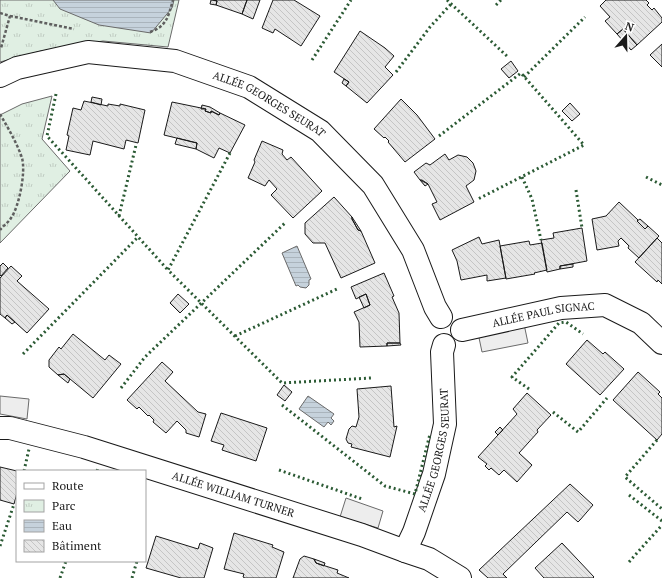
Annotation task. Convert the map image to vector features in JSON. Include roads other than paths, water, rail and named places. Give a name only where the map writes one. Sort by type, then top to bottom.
[{"type":"street","name":"ALLÉE GEORGES SEURAT","points":[[0,76],[17,68],[88,52],[175,61],[249,87],[320,131],[373,185],[413,250],[435,307],[441,317]]},
{"type":"street","name":"ALLÉE PAUL SIGNAC","points":[[462,330],[561,308],[605,305],[640,323],[662,343]]},
{"type":"street","points":[[450,316],[457,320],[462,330],[461,335],[456,342],[444,345],[436,340],[432,332],[434,322],[441,317],[450,316]]},
{"type":"street","name":"ALLÉE GEORGES SEURAT","points":[[405,551],[414,532],[434,474],[444,424],[442,352],[444,345]]},
{"type":"street","name":"ALLÉE WILLIAM TURNER","points":[[0,428],[10,428],[84,447],[362,535],[429,559],[460,578]]},
{"type":"water","points":[[53,0],[174,0],[172,8],[151,33],[99,25],[60,9]]},
{"type":"water","points":[[297,246],[311,279],[309,280],[309,285],[306,288],[298,285],[296,286],[282,253]]},
{"type":"water","points":[[308,396],[334,414],[331,418],[334,421],[331,425],[328,422],[324,427],[299,409]]}]
